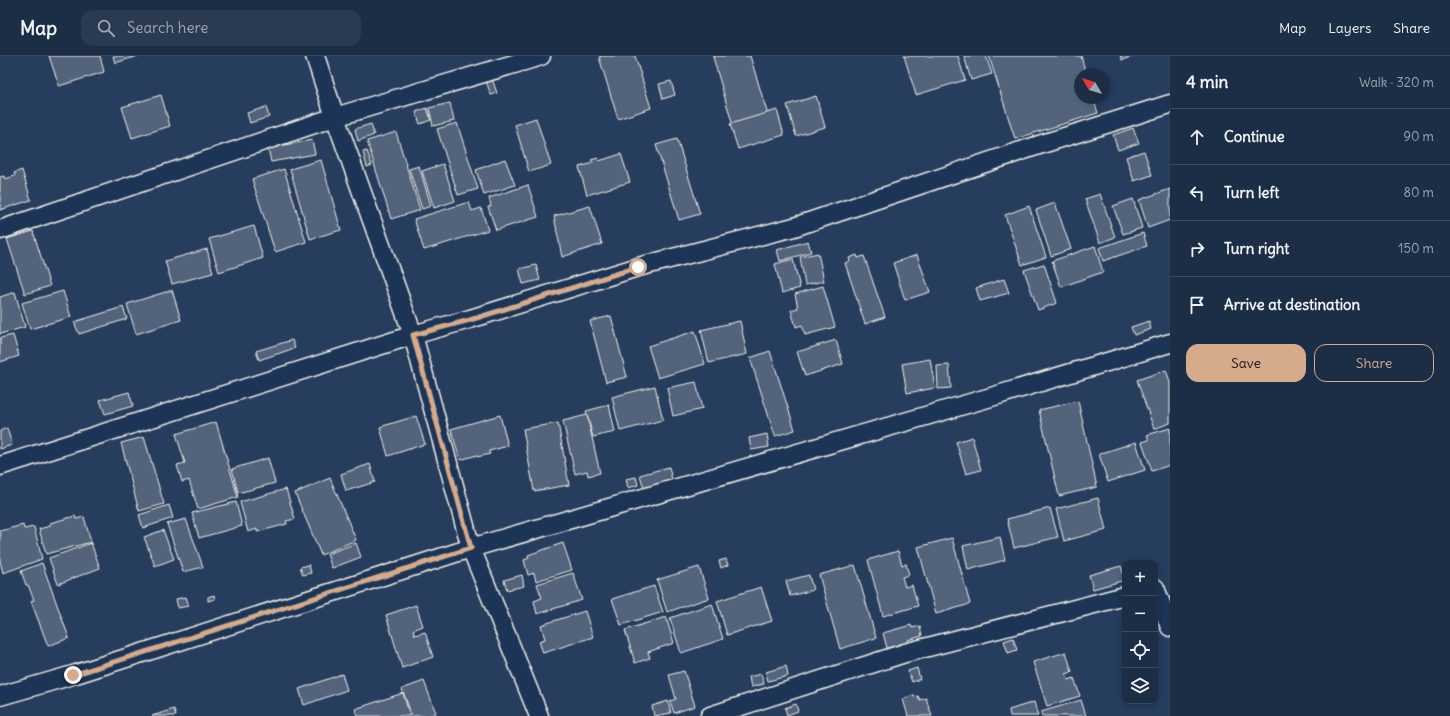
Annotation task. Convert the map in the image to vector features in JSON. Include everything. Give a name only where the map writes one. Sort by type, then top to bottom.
[{"type":"street","points":[[315,56],[335,117],[413,335],[471,548],[539,716]]},
{"type":"street","points":[[0,230],[335,117],[541,56]]},
{"type":"street","points":[[0,466],[413,335],[470,320],[638,267],[794,227],[1039,145],[1170,104]]},
{"type":"street","points":[[0,696],[73,675],[471,548],[1170,344]]},
{"type":"street","points":[[1158,587],[1170,583]]},
{"type":"street","points":[[1158,596],[1170,627]]},
{"type":"street","points":[[710,716],[905,653],[1122,597]]},
{"type":"building","points":[[49,56],[100,56],[104,72],[59,86]]},
{"type":"building","points":[[113,56],[138,56],[115,63]]},
{"type":"building","points":[[635,56],[651,108],[618,119],[599,57]]},
{"type":"building","points":[[750,56],[768,115],[733,126],[713,57]]},
{"type":"building","points":[[904,56],[958,56],[965,80],[916,95]]},
{"type":"building","points":[[964,56],[986,56],[992,74],[971,80]]},
{"type":"building","points":[[989,56],[1081,56],[1084,68],[1074,68],[1074,104],[1095,104],[1098,113],[1015,139]]},
{"type":"building","points":[[1120,56],[1134,56],[1122,60]]},
{"type":"building","points":[[492,79],[497,93],[491,95],[486,81]]},
{"type":"building","points":[[671,81],[675,95],[663,99],[659,84]]},
{"type":"building","points":[[161,95],[170,126],[132,138],[122,107]]},
{"type":"building","points":[[816,96],[825,127],[796,136],[787,105]]},
{"type":"building","points":[[450,103],[454,121],[433,126],[429,108]]},
{"type":"building","points":[[266,107],[269,117],[250,123],[247,113]]},
{"type":"building","points":[[427,108],[431,120],[420,124],[416,112]]},
{"type":"building","points":[[777,110],[784,135],[738,149],[730,124]]},
{"type":"building","points":[[536,118],[551,165],[529,172],[515,125]]},
{"type":"building","points":[[457,123],[478,189],[458,195],[437,129]]},
{"type":"building","points":[[371,124],[374,135],[358,141],[355,129]]},
{"type":"building","points":[[1133,128],[1139,143],[1118,150],[1113,135]]},
{"type":"building","points":[[396,132],[420,210],[391,219],[367,141]]},
{"type":"building","points":[[677,139],[700,214],[679,220],[656,145]]},
{"type":"building","points":[[312,140],[315,154],[271,162],[268,148]]},
{"type":"building","points":[[367,151],[372,165],[367,167],[363,152]]},
{"type":"building","points":[[1144,151],[1152,175],[1134,181],[1126,157]]},
{"type":"building","points":[[621,154],[630,182],[587,195],[579,167],[593,163],[591,160],[598,158],[599,161]]},
{"type":"building","points":[[505,159],[515,185],[484,195],[476,170]]},
{"type":"building","points":[[321,160],[341,230],[310,239],[290,169]]},
{"type":"building","points":[[443,164],[455,201],[434,208],[422,171]]},
{"type":"building","points":[[419,166],[431,206],[422,209],[409,169]]},
{"type":"building","points":[[284,169],[306,242],[275,252],[252,179]]},
{"type":"building","points":[[22,170],[31,200],[0,210],[0,177],[4,176],[5,179],[15,176],[14,173]]},
{"type":"building","points":[[528,185],[538,217],[496,230],[488,207],[491,206],[489,198]]},
{"type":"building","points":[[1170,189],[1170,220],[1148,228],[1139,200]]},
{"type":"building","points":[[1100,194],[1115,237],[1100,243],[1085,199]]},
{"type":"building","points":[[1133,199],[1142,228],[1123,234],[1113,206]]},
{"type":"building","points":[[469,202],[472,211],[481,208],[488,230],[424,250],[414,219]]},
{"type":"building","points":[[1055,203],[1071,249],[1051,256],[1036,210]]},
{"type":"building","points":[[590,206],[602,244],[562,257],[554,216]]},
{"type":"building","points":[[1029,206],[1046,257],[1022,265],[1005,215]]},
{"type":"building","points":[[254,226],[263,258],[219,272],[209,239]]},
{"type":"building","points":[[33,231],[50,286],[25,294],[7,239]]},
{"type":"building","points":[[1143,233],[1147,246],[1103,261],[1099,248]]},
{"type":"building","points":[[808,241],[811,252],[780,261],[777,250]]},
{"type":"building","points":[[1095,246],[1103,272],[1061,287],[1052,261]]},
{"type":"building","points":[[207,249],[213,273],[172,284],[165,261]]},
{"type":"building","points":[[818,253],[824,281],[805,285],[800,257]]},
{"type":"building","points":[[857,255],[858,258],[864,256],[885,317],[865,324],[845,263],[850,261],[849,258]]},
{"type":"building","points":[[917,255],[930,292],[905,300],[893,263]]},
{"type":"building","points":[[793,259],[800,288],[782,293],[775,264]]},
{"type":"building","points":[[1044,264],[1057,303],[1038,310],[1024,270]]},
{"type":"building","points":[[536,265],[540,280],[523,284],[519,269]]},
{"type":"building","points":[[1004,279],[1009,293],[980,301],[976,288]]},
{"type":"building","points":[[823,286],[835,327],[805,335],[802,325],[796,327],[791,310],[798,308],[795,294]]},
{"type":"building","points":[[172,290],[181,320],[136,334],[127,304]]},
{"type":"building","points":[[63,291],[71,317],[30,329],[22,303]]},
{"type":"building","points":[[15,292],[25,327],[0,334],[0,297]]},
{"type":"building","points":[[123,307],[127,319],[79,334],[74,322]]},
{"type":"building","points":[[611,316],[627,377],[606,382],[590,321]]},
{"type":"building","points":[[740,321],[747,354],[709,363],[701,330]]},
{"type":"building","points":[[1149,321],[1151,329],[1134,335],[1131,327]]},
{"type":"building","points":[[695,331],[705,364],[658,378],[648,346]]},
{"type":"building","points":[[13,335],[19,356],[0,362],[0,338]]},
{"type":"building","points":[[292,340],[295,348],[259,360],[256,351]]},
{"type":"building","points":[[836,340],[843,364],[805,376],[797,352]]},
{"type":"building","points":[[770,351],[795,430],[775,436],[750,358]]},
{"type":"building","points":[[930,359],[935,388],[907,393],[902,364]]},
{"type":"building","points":[[949,365],[951,388],[938,389],[937,366]]},
{"type":"building","points":[[1166,370],[1170,382],[1170,423],[1154,429],[1137,380]]},
{"type":"building","points":[[696,382],[702,409],[673,416],[667,388]]},
{"type":"building","points":[[655,386],[663,420],[620,431],[612,397]]},
{"type":"building","points":[[129,392],[133,406],[105,414],[100,400]]},
{"type":"building","points":[[1078,401],[1097,487],[1059,496],[1039,410]]},
{"type":"building","points":[[609,405],[615,432],[593,437],[586,411]]},
{"type":"building","points":[[500,415],[508,446],[489,451],[490,454],[477,457],[477,455],[460,460],[451,429]]},
{"type":"building","points":[[587,415],[600,473],[588,476],[587,471],[575,474],[563,421]]},
{"type":"building","points":[[416,416],[425,444],[388,456],[380,427]]},
{"type":"building","points":[[216,422],[238,497],[198,509],[189,480],[182,482],[177,465],[185,463],[176,434]]},
{"type":"building","points":[[558,423],[569,485],[534,491],[523,429]]},
{"type":"building","points":[[7,428],[12,445],[0,449],[0,431]]},
{"type":"building","points":[[1170,428],[1170,465],[1152,471],[1142,442],[1149,440],[1147,435]]},
{"type":"building","points":[[767,434],[769,447],[751,450],[749,438]]},
{"type":"building","points":[[144,437],[164,504],[139,511],[121,443]]},
{"type":"building","points":[[972,437],[981,470],[966,474],[956,442]]},
{"type":"building","points":[[1136,442],[1145,470],[1108,482],[1099,454]]},
{"type":"building","points":[[268,458],[275,483],[238,493],[232,469]]},
{"type":"building","points":[[370,464],[375,482],[346,491],[341,474]]},
{"type":"building","points":[[669,467],[673,484],[645,492],[640,475]]},
{"type":"building","points":[[636,477],[638,485],[628,488],[626,479]]},
{"type":"building","points":[[330,478],[356,540],[321,555],[295,493]]},
{"type":"building","points":[[286,489],[295,519],[286,521],[287,524],[257,532],[257,529],[248,532],[240,502]]},
{"type":"building","points":[[1098,498],[1106,530],[1064,541],[1056,509]]},
{"type":"building","points":[[236,502],[242,526],[199,538],[192,513]]},
{"type":"building","points":[[169,505],[173,518],[143,528],[139,515]]},
{"type":"building","points":[[1050,508],[1058,537],[1014,548],[1007,519]]},
{"type":"building","points":[[75,516],[76,519],[84,517],[91,542],[46,554],[39,529],[50,526],[50,523]]},
{"type":"building","points":[[186,519],[203,567],[183,572],[167,524]]},
{"type":"building","points":[[23,525],[24,529],[34,527],[42,559],[3,573],[0,561],[0,531]]},
{"type":"building","points":[[163,530],[174,559],[155,566],[144,537]]},
{"type":"building","points":[[1000,537],[1005,560],[968,570],[963,546]]},
{"type":"building","points":[[952,538],[970,604],[936,614],[918,547]]},
{"type":"building","points":[[91,543],[100,568],[58,584],[49,558]]},
{"type":"building","points":[[356,543],[361,557],[332,568],[327,554]]},
{"type":"building","points":[[563,543],[572,570],[536,581],[534,573],[528,575],[524,560],[529,558],[528,555]]},
{"type":"building","points":[[898,551],[902,565],[906,564],[909,575],[902,577],[905,587],[912,585],[918,606],[883,616],[868,560]]},
{"type":"building","points":[[726,559],[728,565],[721,568],[719,561]]},
{"type":"building","points":[[42,563],[69,638],[48,646],[31,601],[34,600],[21,571]]},
{"type":"building","points":[[309,565],[311,573],[303,575],[300,567]]},
{"type":"building","points":[[855,565],[876,638],[840,649],[819,575]]},
{"type":"building","points":[[1121,566],[1122,581],[1093,589],[1089,575]]},
{"type":"building","points":[[699,567],[709,598],[667,612],[657,580]]},
{"type":"building","points":[[573,573],[582,600],[537,614],[534,601],[542,598],[537,584]]},
{"type":"building","points":[[522,575],[524,586],[507,590],[504,580]]},
{"type":"building","points":[[809,575],[813,590],[790,596],[786,581]]},
{"type":"building","points":[[654,586],[663,612],[621,625],[612,599]]},
{"type":"building","points":[[761,587],[772,621],[727,635],[717,601]]},
{"type":"building","points":[[214,595],[215,599],[208,601],[208,597]]},
{"type":"building","points":[[186,597],[189,606],[178,608],[176,599]]},
{"type":"building","points":[[712,604],[723,639],[681,653],[670,618]]},
{"type":"building","points":[[416,605],[423,626],[413,630],[415,635],[425,632],[433,657],[402,668],[386,615]]},
{"type":"building","points":[[585,611],[593,637],[543,653],[539,641],[545,639],[541,625]]},
{"type":"building","points":[[666,617],[674,643],[648,652],[650,658],[635,663],[625,630]]},
{"type":"building","points":[[911,625],[912,628],[920,626],[922,636],[908,640],[909,642],[887,648],[883,633]]},
{"type":"building","points":[[1013,638],[1017,650],[1008,653],[1004,641]]},
{"type":"building","points":[[1066,652],[1072,672],[1066,674],[1068,680],[1074,678],[1080,696],[1047,706],[1033,662]]},
{"type":"building","points":[[786,666],[788,676],[768,681],[766,672]]},
{"type":"building","points":[[917,668],[920,679],[912,682],[908,671]]},
{"type":"building","points":[[684,671],[695,706],[674,713],[670,701],[676,699],[669,675]]},
{"type":"building","points":[[342,674],[347,690],[304,705],[299,689]]},
{"type":"building","points":[[761,674],[764,684],[751,687],[749,677]]},
{"type":"building","points":[[424,681],[436,713],[428,716],[412,716],[402,689]]},
{"type":"building","points":[[403,693],[410,716],[358,716],[355,709]]},
{"type":"building","points":[[913,695],[914,697],[918,696],[920,700],[926,698],[932,716],[908,716],[903,699]]},
{"type":"building","points":[[1081,700],[1086,716],[1042,716],[1041,712]]},
{"type":"building","points":[[668,701],[671,713],[654,716],[652,706]]},
{"type":"building","points":[[1034,702],[1038,716],[1010,716],[1009,710]]},
{"type":"building","points":[[796,704],[798,711],[787,715],[785,708]]},
{"type":"building","points":[[174,709],[176,716],[152,716]]},
{"type":"route","points":[[73,675],[471,548],[413,335],[470,320],[638,267]]}]
